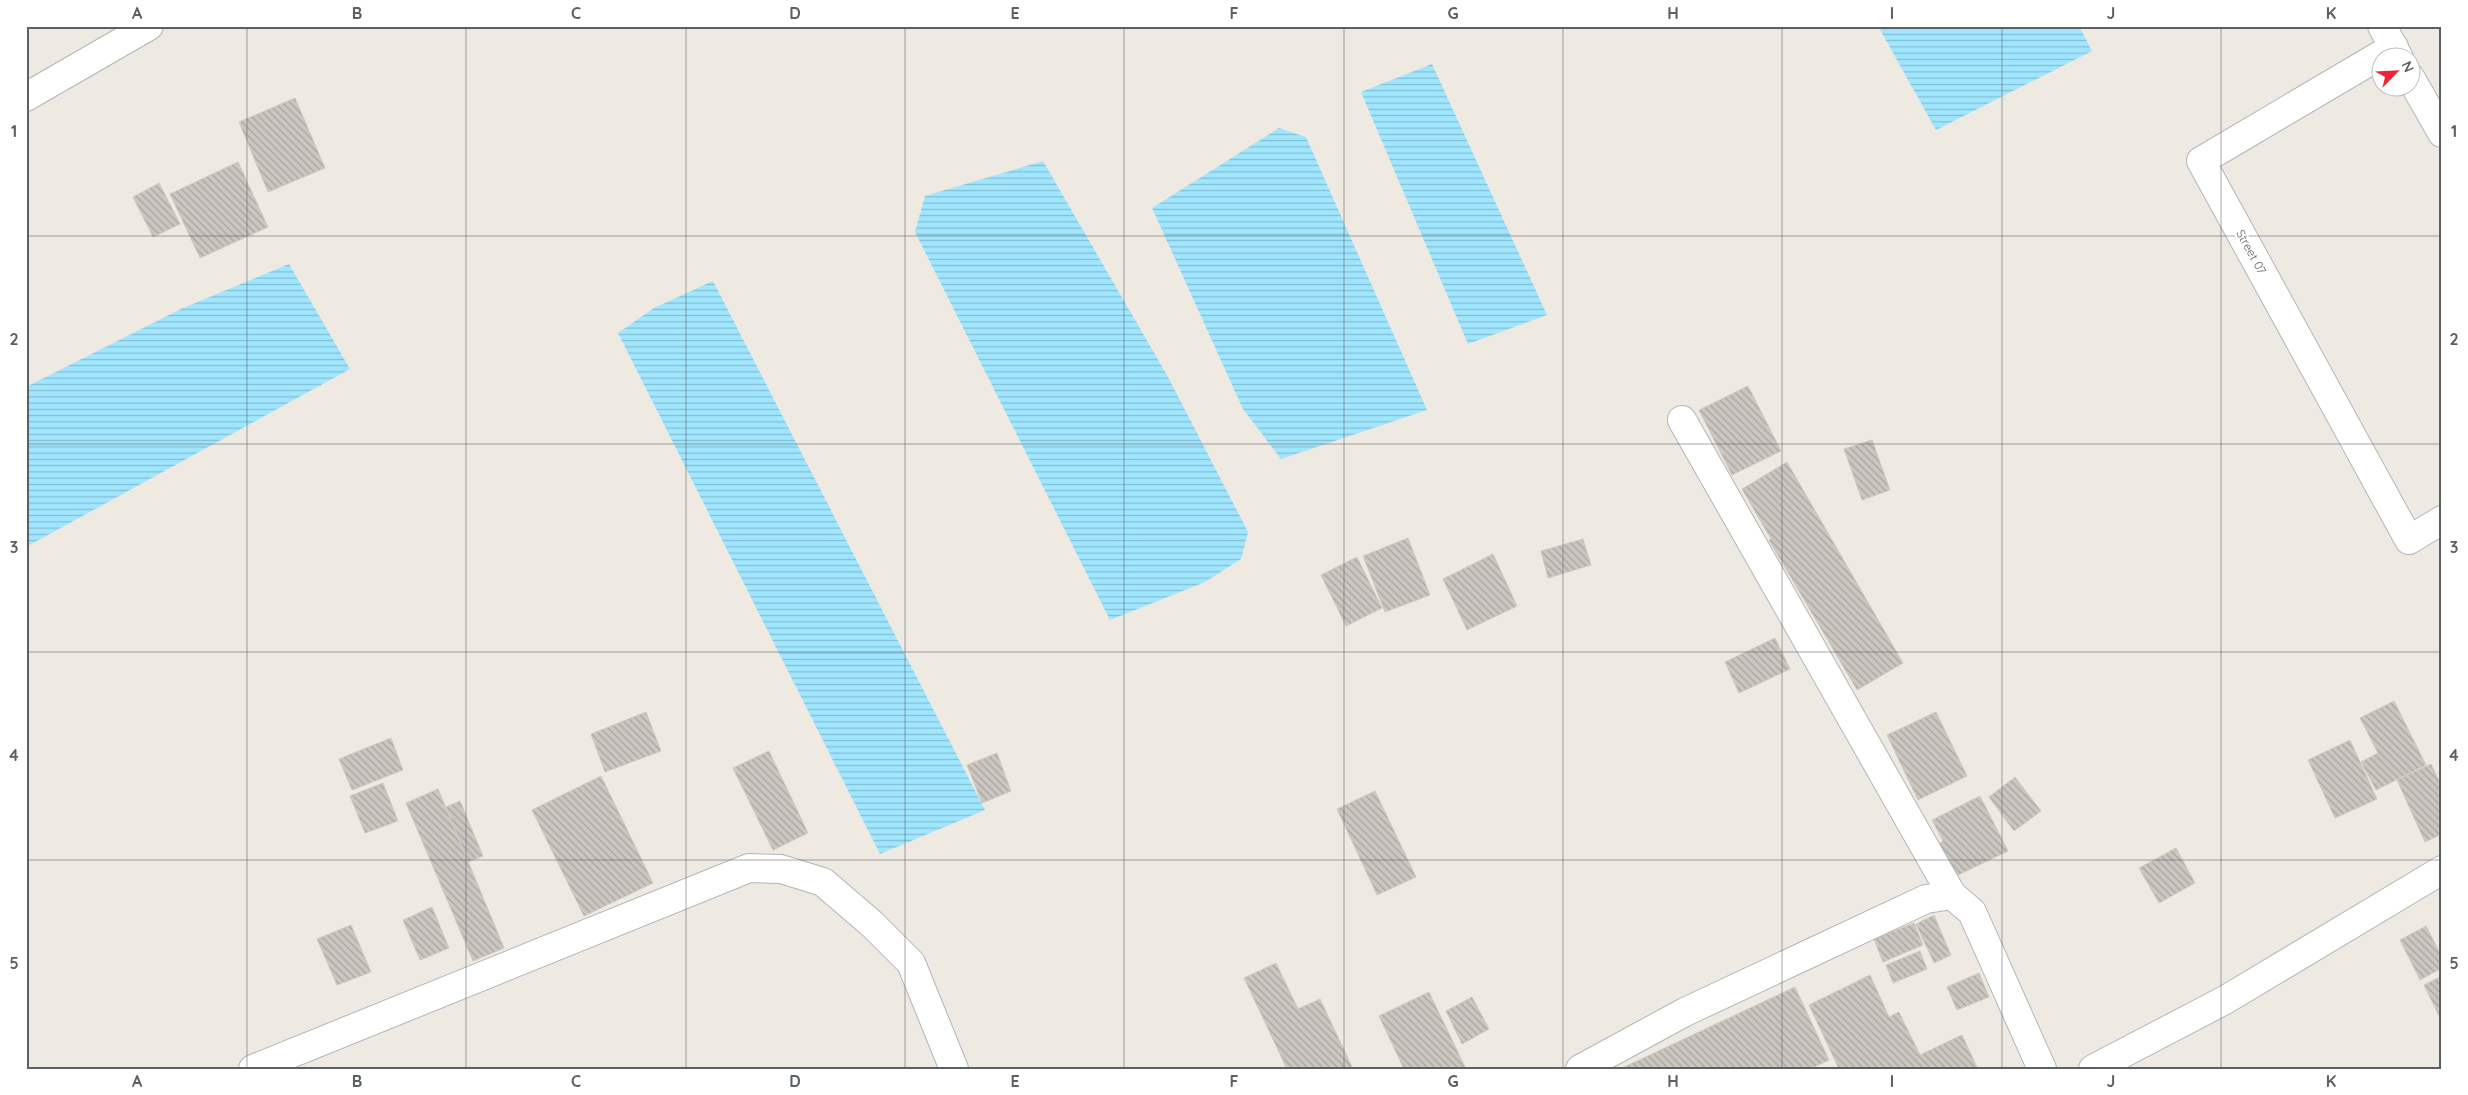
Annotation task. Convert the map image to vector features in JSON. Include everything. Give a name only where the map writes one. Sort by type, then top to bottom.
[{"type":"street","points":[[26,97],[149,26]]},
{"type":"street","name":"Street 07","points":[[2392,44],[2201,161],[2410,540],[2442,520]]},
{"type":"street","points":[[2420,94],[2442,133]]},
{"type":"street","points":[[1682,420],[1952,894],[1972,912],[2042,1069]]},
{"type":"street","points":[[253,1069],[749,868],[781,869],[823,882],[872,924],[911,963],[954,1069]]},
{"type":"street","points":[[2093,1069],[2225,1000],[2442,870]]},
{"type":"street","points":[[1580,1069],[1712,1000],[1926,900],[1952,894]]},
{"type":"water","points":[[1878,26],[2079,26],[2092,51],[1936,130]]},
{"type":"water","points":[[1432,64],[1547,315],[1468,344],[1361,92]]},
{"type":"water","points":[[1279,128],[1306,137],[1427,410],[1281,459],[1243,409],[1152,208]]},
{"type":"water","points":[[1043,161],[1168,377],[1248,532],[1241,559],[1205,582],[1110,620],[915,232],[925,196]]},
{"type":"water","points":[[289,264],[350,369],[26,547],[26,387],[183,308]]},
{"type":"water","points":[[713,281],[985,810],[880,854],[618,333],[654,308]]},
{"type":"building","points":[[295,98],[325,168],[268,192],[239,122]]},
{"type":"building","points":[[238,162],[268,227],[200,258],[170,194]]},
{"type":"building","points":[[159,183],[180,224],[153,237],[133,197]]},
{"type":"building","points":[[1748,386],[1781,451],[1732,475],[1699,410]]},
{"type":"building","points":[[1872,440],[1890,490],[1862,500],[1844,449]]},
{"type":"building","points":[[1787,462],[1903,663],[1857,690],[1769,540],[1771,539],[1742,489]]},
{"type":"building","points":[[1408,538],[1430,595],[1385,612],[1363,556]]},
{"type":"building","points":[[1583,539],[1591,565],[1548,578],[1541,551]]},
{"type":"building","points":[[1493,554],[1517,606],[1467,630],[1443,579]]},
{"type":"building","points":[[1357,557],[1382,608],[1346,626],[1321,575]]},
{"type":"building","points":[[1775,638],[1790,669],[1739,693],[1725,662]]},
{"type":"building","points":[[2394,701],[2426,765],[2376,790],[2361,762],[2378,753],[2360,718]]},
{"type":"building","points":[[646,712],[661,751],[605,772],[591,734]]},
{"type":"building","points":[[1936,712],[1967,776],[1918,800],[1887,735]]},
{"type":"building","points":[[391,738],[403,770],[352,790],[339,759]]},
{"type":"building","points":[[2350,740],[2377,799],[2335,818],[2308,760]]},
{"type":"building","points":[[769,751],[808,833],[773,850],[733,768]]},
{"type":"building","points":[[997,753],[1011,791],[982,803],[967,765]]},
{"type":"building","points":[[2431,764],[2442,787],[2442,834],[2425,842],[2397,780]]},
{"type":"building","points":[[601,776],[653,883],[584,916],[532,810]]},
{"type":"building","points":[[2015,777],[2041,811],[2014,831],[1989,797]]},
{"type":"building","points":[[383,783],[398,821],[365,833],[350,796]]},
{"type":"building","points":[[438,789],[504,948],[473,961],[406,803]]},
{"type":"building","points":[[1375,791],[1416,877],[1377,895],[1337,809]]},
{"type":"building","points":[[1980,796],[2008,851],[1952,878],[1936,845],[1943,841],[1932,820]]},
{"type":"building","points":[[460,801],[483,856],[468,862],[446,807]]},
{"type":"building","points":[[2176,848],[2195,883],[2159,903],[2139,868]]},
{"type":"building","points":[[432,907],[449,948],[420,960],[403,920]]},
{"type":"building","points":[[1934,915],[1951,955],[1934,963],[1916,924]]},
{"type":"building","points":[[1914,923],[1923,945],[1883,962],[1874,939]]},
{"type":"building","points":[[351,925],[371,972],[337,985],[317,939]]},
{"type":"building","points":[[2426,926],[2442,957],[2442,968],[2420,980],[2400,940]]},
{"type":"building","points":[[1920,951],[1927,969],[1893,983],[1886,965]]},
{"type":"building","points":[[1276,963],[1298,1009],[1320,999],[1353,1069],[1287,1069],[1244,978]]},
{"type":"building","points":[[1979,973],[1989,997],[1957,1010],[1947,987]]},
{"type":"building","points":[[1870,975],[1889,1017],[1899,1012],[1920,1055],[1962,1035],[1978,1069],[1839,1069],[1809,1005]]},
{"type":"building","points":[[2442,976],[2442,1022],[2424,985]]},
{"type":"building","points":[[1795,987],[1829,1060],[1810,1069],[1620,1069]]},
{"type":"building","points":[[1429,992],[1466,1069],[1404,1069],[1379,1016]]},
{"type":"building","points":[[1472,997],[1489,1029],[1462,1044],[1446,1011]]}]
